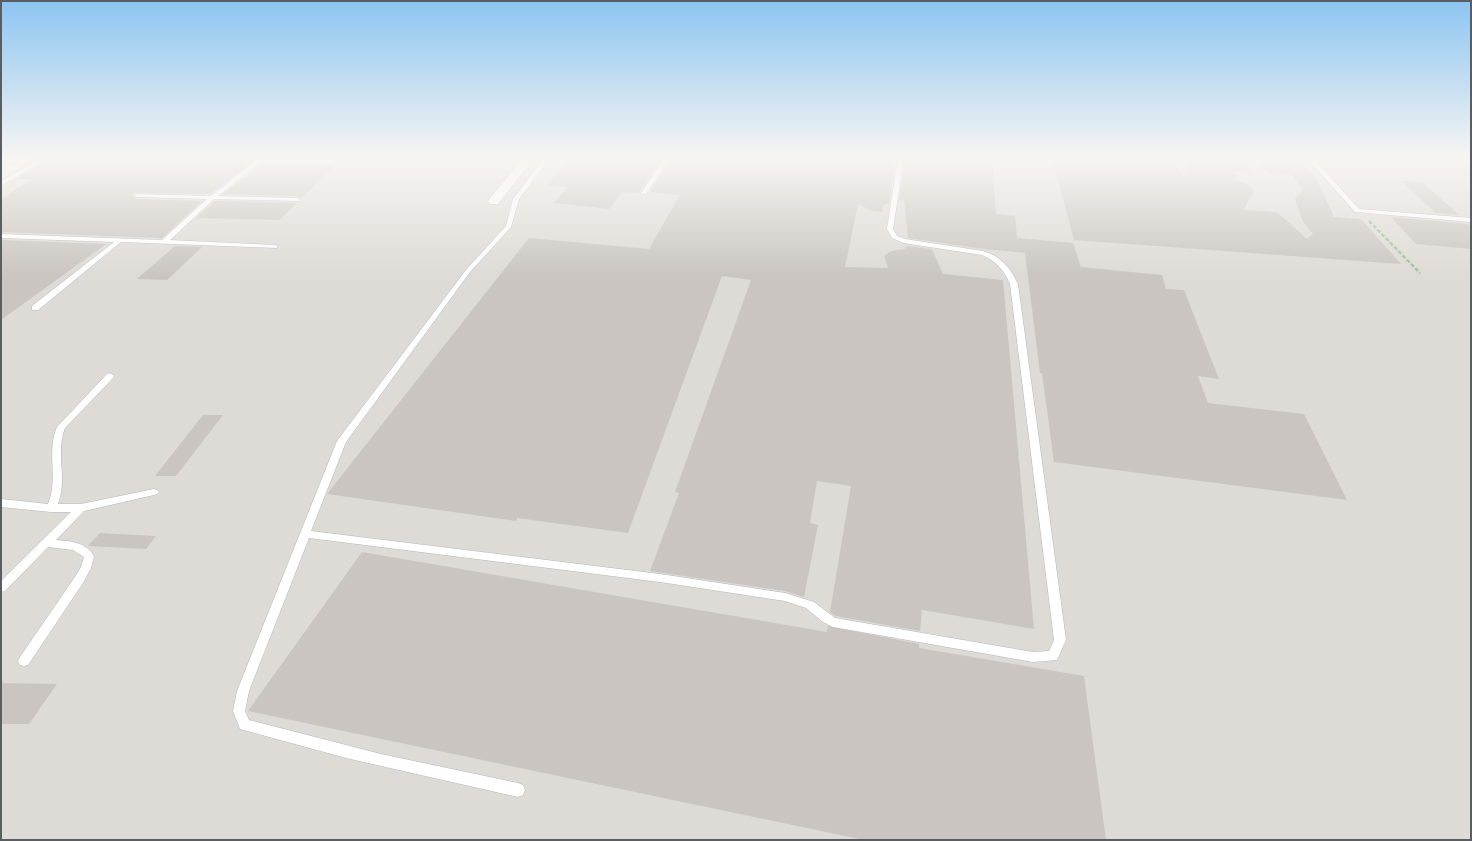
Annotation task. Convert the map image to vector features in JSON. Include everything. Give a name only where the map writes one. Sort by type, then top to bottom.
[{"type":"street","points":[[494,201],[497,197]]},
{"type":"lane","points":[[164,242],[213,197]]},
{"type":"lane","points":[[240,197],[297,200]]},
{"type":"lane","points":[[517,197],[509,226],[468,271],[342,441],[243,691],[239,711],[244,725],[399,766],[518,790]]},
{"type":"lane","points":[[306,534],[660,578],[785,597],[810,605],[833,622],[1033,657],[1053,656],[1060,640],[1014,284],[1008,269],[1001,261],[983,252],[903,241],[894,237],[890,229],[895,197]]},
{"type":"lane","points":[[1345,197],[1357,211],[1471,220]]},
{"type":"lane","points":[[1,236],[275,247]]},
{"type":"lane","points":[[35,308],[119,241]]},
{"type":"lane","points":[[51,508],[58,485],[57,434],[61,427],[110,376]]},
{"type":"lane","points":[[1,503],[51,508],[81,508],[154,492]]},
{"type":"lane","points":[[1,588],[81,508]]},
{"type":"lane","points":[[24,661],[80,580],[89,556],[84,549],[46,543]]},
{"type":"path","points":[[1357,211],[1380,231],[1420,273]]},
{"type":"shaded area","points":[[1,197],[1471,197],[1471,840],[1,840]]},
{"type":"building","points":[[4,197],[135,197],[137,199],[202,201],[162,238],[1,232],[1,199]]},
{"type":"building","points":[[559,197],[618,197],[609,209],[554,203]]},
{"type":"building","points":[[679,197],[890,197],[889,203],[883,205],[882,212],[872,211],[858,204],[845,267],[888,268],[884,256],[891,251],[905,249],[907,246],[932,249],[943,274],[1003,280],[1034,629],[922,610],[920,631],[836,616],[830,612],[851,486],[817,481],[810,523],[818,525],[804,597],[785,591],[650,571],[679,493],[675,492],[751,280],[722,276],[628,533],[517,518],[516,521],[327,494],[529,238],[649,249]]},
{"type":"building","points":[[900,197],[995,197],[996,214],[1015,216],[1017,238],[1073,243],[1081,267],[1162,275],[1166,289],[1184,290],[1219,379],[1198,376],[1208,403],[1304,414],[1347,500],[1054,462],[1042,373],[1040,373],[1025,253],[908,238],[904,199],[899,201]]},
{"type":"building","points":[[1063,197],[1250,197],[1243,210],[1277,212],[1307,239],[1313,234],[1302,220],[1295,199],[1296,197],[1325,197],[1334,217],[1361,219],[1401,264],[1074,240]]},
{"type":"building","points":[[1419,197],[1439,197],[1459,215],[1436,213]]},
{"type":"building","points":[[215,201],[297,203],[279,220],[196,218]]},
{"type":"building","points":[[1391,217],[1468,224],[1471,226],[1471,249],[1416,244]]},
{"type":"building","points":[[1,240],[106,244],[1,320]]},
{"type":"building","points":[[175,246],[202,247],[167,280],[137,279]]},
{"type":"building","points":[[203,415],[223,415],[176,476],[155,476]]},
{"type":"building","points":[[100,533],[156,536],[146,549],[88,546]]},
{"type":"building","points":[[362,552],[827,632],[828,626],[919,644],[919,648],[1084,676],[1106,840],[864,840],[248,711]]},
{"type":"building","points":[[1,683],[57,684],[29,724],[1,724]]}]
